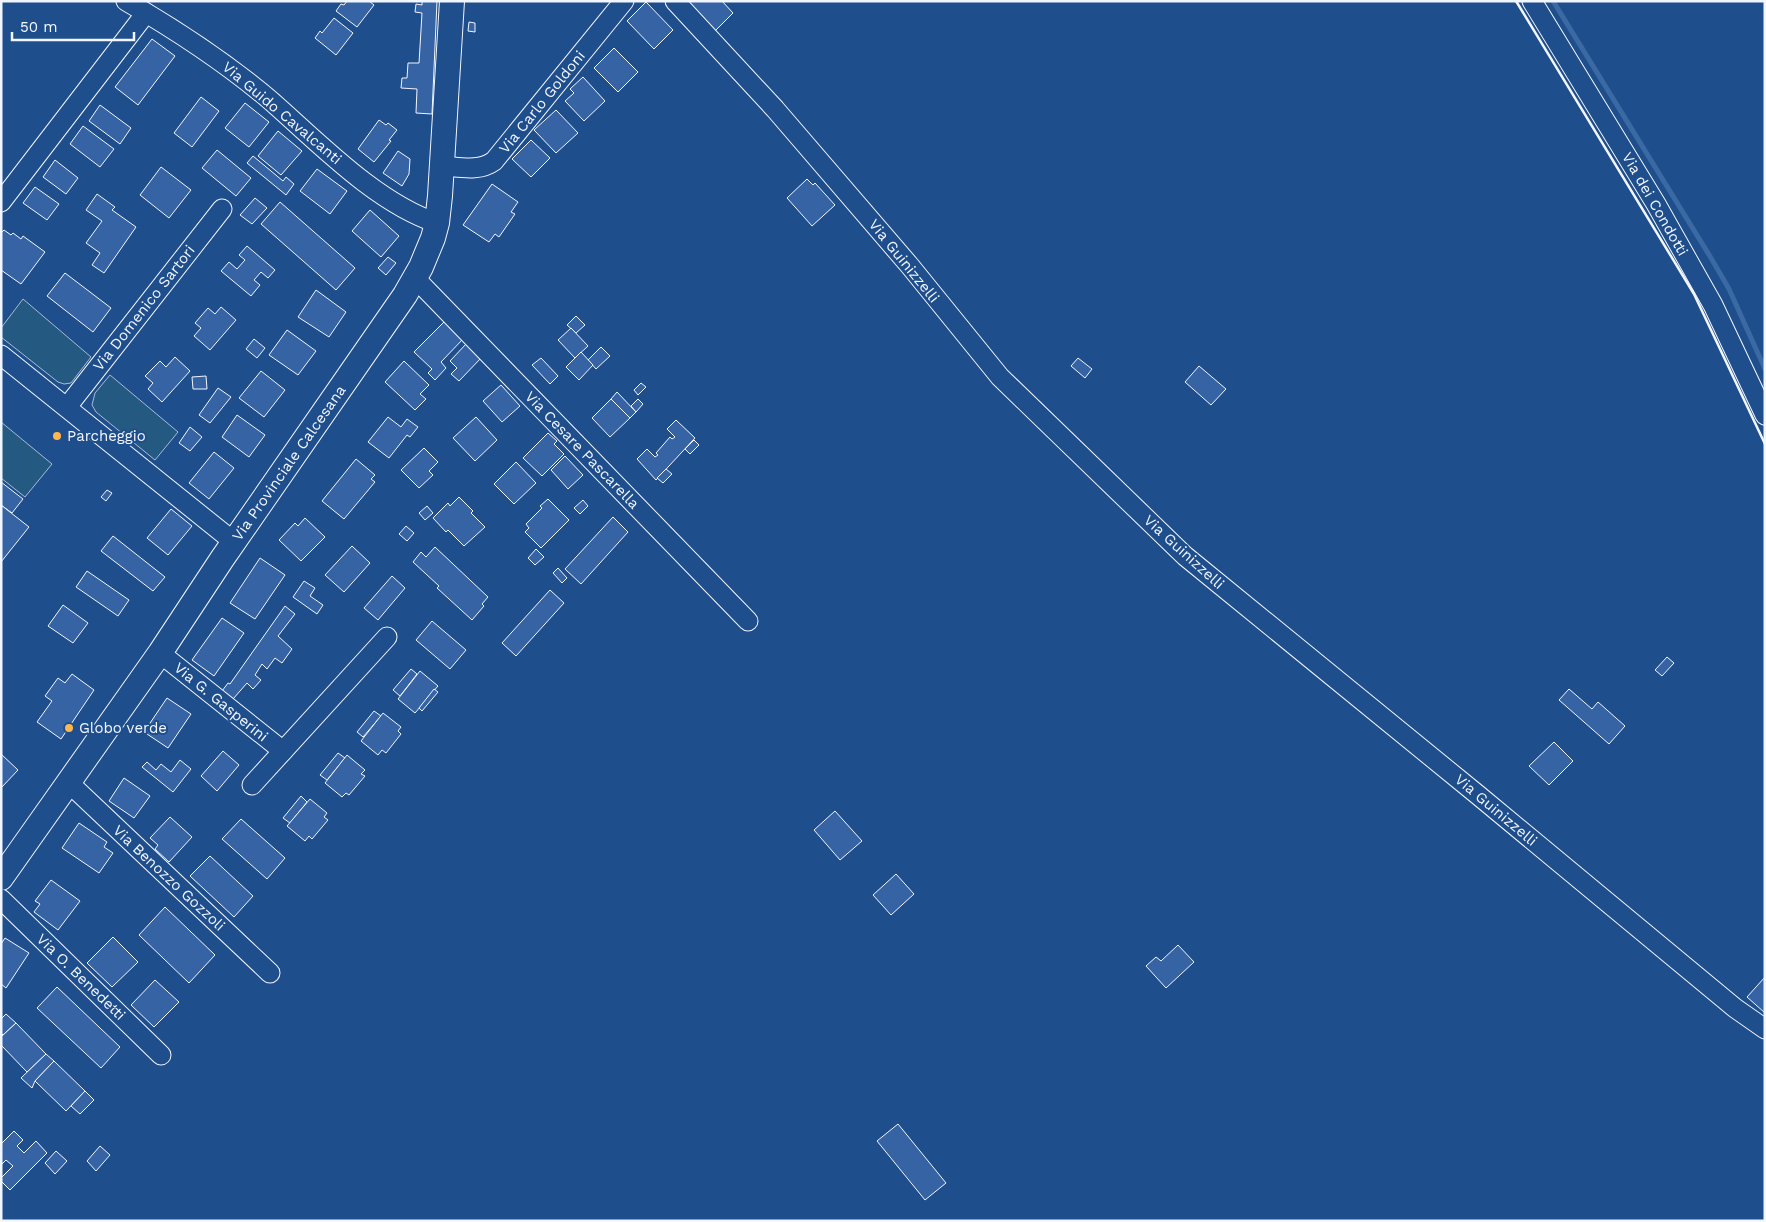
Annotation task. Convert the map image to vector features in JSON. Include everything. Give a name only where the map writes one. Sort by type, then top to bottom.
[{"type":"main road","name":"Via Provinciale Calcesana","points":[[1,878],[160,653],[234,542],[392,316],[428,254],[437,223],[452,1]]},
{"type":"street","name":"Via Guido Cavalcanti","points":[[126,1],[206,52],[242,78],[367,183],[400,207],[437,223]]},
{"type":"street","name":"Via Carlo Goldoni","points":[[442,166],[477,168],[485,166],[494,160],[624,1]]},
{"type":"street","name":"Via Guinizzelli","points":[[675,1],[781,116],[910,266],[1000,377],[1185,556],[1735,1008],[1765,1029]]},
{"type":"street","name":"Via dei Condotti","points":[[1532,1],[1666,221],[1713,305],[1765,415]]},
{"type":"street","points":[[1,202],[146,13]]},
{"type":"street","name":"Via Domenico Sartori","points":[[67,407],[222,209]]},
{"type":"street","name":"Via Cesare Pascarella","points":[[415,278],[748,621]]},
{"type":"street","points":[[1,355],[234,542]]},
{"type":"street","name":"Via G. Gasperini","points":[[252,785],[387,637]]},
{"type":"street","name":"Via G. Gasperini","points":[[160,653],[283,751]]},
{"type":"street","name":"Via Benozzo Gozzoli","points":[[68,782],[270,974]]},
{"type":"street","name":"Via O. Benedetti","points":[[1,900],[161,1055]]},
{"type":"shaded area","points":[[23,299],[91,357],[71,383],[64,384],[58,382],[1,337],[1,328]]},
{"type":"shaded area","points":[[110,375],[178,432],[155,460],[96,412],[92,405],[95,393]]},
{"type":"shaded area","points":[[1,422],[52,464],[25,497],[1,478]]},
{"type":"building","points":[[347,1],[369,1],[374,5],[357,27],[336,11],[341,4],[344,5]]},
{"type":"building","points":[[422,1],[437,1],[432,114],[416,113],[417,89],[401,88],[402,78],[407,78],[408,63],[419,63],[422,13],[415,12],[416,4],[422,5]]},
{"type":"building","points":[[685,1],[722,1],[733,13],[714,32]]},
{"type":"building","points":[[646,2],[673,30],[654,49],[627,21]]},
{"type":"building","points":[[334,18],[353,33],[336,55],[315,38],[320,31],[322,33]]},
{"type":"building","points":[[469,22],[475,23],[475,32],[468,31]]},
{"type":"building","points":[[152,39],[175,56],[138,105],[115,87]]},
{"type":"building","points":[[614,48],[638,72],[618,92],[594,68]]},
{"type":"building","points":[[583,77],[605,101],[584,121],[565,101],[574,93],[570,89]]},
{"type":"building","points":[[201,97],[219,111],[192,147],[174,133]]},
{"type":"building","points":[[245,103],[269,122],[249,147],[225,128]]},
{"type":"building","points":[[100,105],[131,128],[120,144],[89,121]]},
{"type":"building","points":[[556,110],[578,133],[556,153],[534,130]]},
{"type":"building","points":[[379,120],[386,125],[388,123],[397,130],[389,140],[391,141],[374,162],[358,149]]},
{"type":"building","points":[[83,126],[114,149],[100,167],[70,144]]},
{"type":"building","points":[[278,131],[302,151],[281,175],[258,156]]},
{"type":"building","points":[[531,140],[550,158],[531,177],[512,159]]},
{"type":"building","points":[[217,150],[251,178],[236,196],[202,168]]},
{"type":"building","points":[[398,151],[410,159],[409,174],[402,186],[383,173]]},
{"type":"building","points":[[253,156],[283,181],[286,177],[294,184],[286,195],[247,163]]},
{"type":"building","points":[[55,160],[78,178],[66,194],[43,177]]},
{"type":"building","points":[[161,167],[191,190],[169,218],[140,195]]},
{"type":"building","points":[[317,169],[347,191],[330,214],[300,191]]},
{"type":"building","points":[[807,179],[813,185],[815,183],[835,205],[812,226],[787,198]]},
{"type":"building","points":[[492,184],[518,202],[511,212],[515,214],[499,237],[495,234],[489,242],[463,225]]},
{"type":"building","points":[[35,187],[59,204],[47,220],[23,203]]},
{"type":"building","points":[[97,194],[115,207],[112,210],[136,227],[104,273],[92,265],[100,253],[86,243],[102,221],[86,210]]},
{"type":"building","points":[[255,198],[267,208],[252,224],[240,215]]},
{"type":"building","points":[[280,202],[355,268],[336,290],[261,224]]},
{"type":"building","points":[[370,210],[399,236],[381,257],[352,231]]},
{"type":"building","points":[[4,230],[11,235],[13,233],[21,239],[23,236],[45,252],[21,284],[1,270],[1,233]]},
{"type":"building","points":[[247,246],[275,270],[268,278],[261,272],[254,280],[260,285],[251,296],[221,271],[229,262],[237,269],[245,260],[239,255]]},
{"type":"building","points":[[388,257],[396,263],[386,275],[378,268]]},
{"type":"building","points":[[65,273],[111,308],[93,332],[47,296]]},
{"type":"building","points":[[316,290],[346,312],[329,337],[298,317]]},
{"type":"building","points":[[221,307],[236,320],[210,350],[194,336],[201,328],[195,323],[208,308],[215,314]]},
{"type":"building","points":[[576,316],[585,325],[576,333],[567,325]]},
{"type":"building","points":[[445,321],[463,339],[441,362],[446,368],[435,380],[428,373],[432,369],[414,352]]},
{"type":"building","points":[[571,328],[588,346],[575,358],[558,340]]},
{"type":"building","points":[[287,330],[316,351],[298,375],[269,355]]},
{"type":"building","points":[[254,339],[265,348],[257,358],[246,349]]},
{"type":"building","points":[[467,343],[482,357],[459,381],[451,374],[457,368],[450,361]]},
{"type":"building","points":[[601,347],[610,356],[596,369],[588,360]]},
{"type":"building","points":[[581,352],[593,365],[579,380],[566,367]]},
{"type":"building","points":[[175,357],[190,371],[162,402],[148,389],[153,383],[145,376],[160,361],[166,367]]},
{"type":"building","points":[[541,358],[558,376],[550,384],[532,365]]},
{"type":"building","points":[[1078,358],[1092,369],[1085,378],[1071,366]]},
{"type":"building","points":[[404,361],[429,385],[420,394],[426,399],[415,410],[385,382]]},
{"type":"building","points":[[1199,366],[1226,389],[1211,405],[1185,382]]},
{"type":"building","points":[[261,371],[285,390],[264,417],[239,398]]},
{"type":"building","points":[[206,376],[207,389],[193,389],[192,377]]},
{"type":"building","points":[[641,383],[646,387],[638,395],[634,390]]},
{"type":"building","points":[[501,385],[520,406],[502,422],[483,401]]},
{"type":"building","points":[[218,388],[231,397],[210,423],[199,415]]},
{"type":"building","points":[[617,392],[636,412],[630,418],[611,399]]},
{"type":"building","points":[[611,399],[630,418],[610,437],[592,418]]},
{"type":"building","points":[[638,399],[643,404],[636,412],[631,406]]},
{"type":"building","points":[[237,415],[265,435],[249,457],[222,437]]},
{"type":"building","points":[[388,417],[401,427],[407,419],[418,427],[410,437],[407,435],[389,458],[368,442]]},
{"type":"building","points":[[476,417],[497,440],[475,461],[453,438]]},
{"type":"building","points":[[676,420],[695,438],[656,480],[637,459],[647,449],[655,457],[658,455],[656,453],[670,437],[672,439],[675,437],[667,429]]},
{"type":"building","points":[[190,427],[202,437],[190,451],[179,443]]},
{"type":"building","points":[[548,433],[557,441],[554,444],[564,454],[542,476],[523,458]]},
{"type":"building","points":[[694,440],[699,445],[690,454],[685,449]]},
{"type":"building","points":[[424,448],[438,462],[429,471],[433,475],[419,488],[401,470]]},
{"type":"building","points":[[214,452],[234,468],[209,499],[189,483]]},
{"type":"building","points":[[565,456],[583,475],[568,489],[551,470]]},
{"type":"building","points":[[356,459],[375,475],[371,479],[375,482],[344,519],[322,501]]},
{"type":"building","points":[[516,462],[536,483],[514,504],[494,484]]},
{"type":"building","points":[[666,469],[672,474],[663,483],[657,478]]},
{"type":"building","points":[[1,482],[23,499],[12,513],[1,505]]},
{"type":"building","points":[[107,490],[112,493],[106,501],[101,497]]},
{"type":"building","points":[[459,497],[485,527],[464,546],[448,530],[446,532],[433,518],[448,503],[450,506]]},
{"type":"building","points":[[548,499],[569,520],[541,548],[525,532],[529,528],[526,524]]},
{"type":"building","points":[[583,500],[588,506],[580,514],[574,508]]},
{"type":"building","points":[[1,505],[29,527],[1,562]]},
{"type":"building","points":[[427,506],[433,513],[425,520],[419,513]]},
{"type":"building","points":[[171,509],[192,526],[168,555],[147,538]]},
{"type":"building","points":[[613,517],[628,532],[581,584],[565,569]]},
{"type":"building","points":[[305,518],[325,537],[301,561],[279,540],[295,523],[298,526]]},
{"type":"building","points":[[406,526],[414,533],[407,541],[399,534]]},
{"type":"building","points":[[113,536],[165,577],[153,591],[101,551]]},
{"type":"building","points":[[352,546],[370,563],[344,592],[325,575]]},
{"type":"building","points":[[435,547],[488,597],[482,604],[484,606],[472,620],[437,588],[439,586],[413,562],[421,552],[426,557]]},
{"type":"building","points":[[536,549],[544,557],[535,565],[528,558]]},
{"type":"building","points":[[260,558],[285,575],[255,619],[230,603]]},
{"type":"building","points":[[558,568],[567,578],[562,583],[553,573]]},
{"type":"building","points":[[87,571],[129,600],[118,616],[76,587]]},
{"type":"building","points":[[392,576],[405,588],[378,620],[364,608]]},
{"type":"building","points":[[304,581],[315,588],[310,596],[323,605],[317,614],[293,597]]},
{"type":"building","points":[[550,590],[564,603],[516,656],[502,643]]},
{"type":"building","points":[[63,605],[88,623],[73,643],[48,626]]},
{"type":"building","points":[[285,606],[295,614],[278,636],[292,649],[282,663],[275,658],[267,669],[262,664],[255,675],[261,680],[253,689],[247,683],[233,699],[222,691],[228,683],[230,684]]},
{"type":"building","points":[[222,618],[244,633],[214,676],[192,660]]},
{"type":"building","points":[[432,621],[466,650],[450,669],[416,640]]},
{"type":"building","points":[[1667,657],[1674,663],[1662,676],[1655,670]]},
{"type":"building","points":[[411,669],[417,674],[400,696],[393,690]]},
{"type":"building","points":[[420,671],[438,686],[415,713],[398,699]]},
{"type":"building","points":[[72,674],[94,690],[61,739],[37,722],[52,701],[45,696],[58,678],[65,683]]},
{"type":"building","points":[[434,689],[438,692],[422,711],[419,708]]},
{"type":"building","points":[[1569,689],[1592,709],[1598,702],[1625,726],[1609,744],[1559,700]]},
{"type":"building","points":[[167,698],[191,714],[168,748],[144,732]]},
{"type":"building","points":[[374,711],[381,716],[363,737],[357,732]]},
{"type":"building","points":[[383,713],[401,727],[398,731],[401,734],[386,753],[382,750],[378,755],[361,741]]},
{"type":"building","points":[[1554,742],[1573,761],[1549,785],[1529,766]]},
{"type":"building","points":[[223,751],[239,765],[217,791],[201,776]]},
{"type":"building","points":[[338,753],[345,758],[327,780],[320,775]]},
{"type":"building","points":[[1,754],[18,770],[2,787],[1,786]]},
{"type":"building","points":[[347,755],[365,770],[361,774],[365,776],[349,795],[346,793],[342,797],[325,783]]},
{"type":"building","points":[[180,760],[191,769],[173,792],[142,767],[147,762],[156,770],[161,764],[171,772]]},
{"type":"building","points":[[124,778],[150,796],[134,818],[109,801]]},
{"type":"building","points":[[301,796],[307,802],[290,823],[283,818]]},
{"type":"building","points":[[310,799],[327,813],[324,817],[328,820],[312,839],[309,836],[305,841],[287,826]]},
{"type":"building","points":[[835,811],[862,841],[840,860],[814,830]]},
{"type":"building","points":[[170,817],[192,837],[169,862],[155,849],[158,845],[150,838]]},
{"type":"building","points":[[241,819],[285,858],[267,879],[222,839]]},
{"type":"building","points":[[79,823],[107,842],[104,847],[113,853],[99,873],[62,848]]},
{"type":"building","points":[[210,856],[253,896],[234,917],[190,876]]},
{"type":"building","points":[[896,874],[914,894],[891,915],[873,895]]},
{"type":"building","points":[[51,880],[80,901],[58,930],[34,912],[40,904],[35,901]]},
{"type":"building","points":[[165,907],[215,955],[189,983],[139,935]]},
{"type":"building","points":[[113,937],[138,962],[112,987],[87,963]]},
{"type":"building","points":[[5,938],[29,953],[6,988],[1,984],[1,944]]},
{"type":"building","points":[[1178,945],[1194,962],[1166,988],[1146,966],[1156,957],[1161,961]]},
{"type":"building","points":[[1765,977],[1765,1013],[1747,997]]},
{"type":"building","points":[[155,980],[179,1002],[154,1027],[131,1005]]},
{"type":"building","points":[[57,987],[120,1047],[101,1068],[37,1008]]},
{"type":"building","points":[[6,1014],[16,1023],[3,1035],[1,1033],[1,1019]]},
{"type":"building","points":[[16,1023],[46,1054],[27,1072],[1,1045],[1,1037]]},
{"type":"building","points":[[46,1054],[54,1061],[35,1081],[32,1088],[21,1078]]},
{"type":"building","points":[[54,1061],[85,1091],[66,1111],[35,1081]]},
{"type":"building","points":[[85,1091],[94,1100],[80,1114],[71,1106]]},
{"type":"building","points":[[898,1124],[946,1183],[925,1200],[877,1141]]},
{"type":"building","points":[[14,1131],[23,1140],[17,1146],[24,1153],[36,1141],[47,1153],[10,1190],[1,1181],[1,1178],[13,1166],[6,1160],[1,1165],[1,1144]]},
{"type":"building","points":[[100,1146],[110,1155],[96,1171],[87,1161]]},
{"type":"building","points":[[56,1151],[67,1161],[55,1174],[45,1163]]},
{"type":"waterway","points":[[1553,1],[1729,289],[1765,369]]},
{"type":"wall","points":[[1516,1],[1694,294],[1765,444]]},
{"type":"place","name":"Parcheggio","points":[[57,436]]},
{"type":"place","name":"Globo verde","points":[[69,728]]}]
